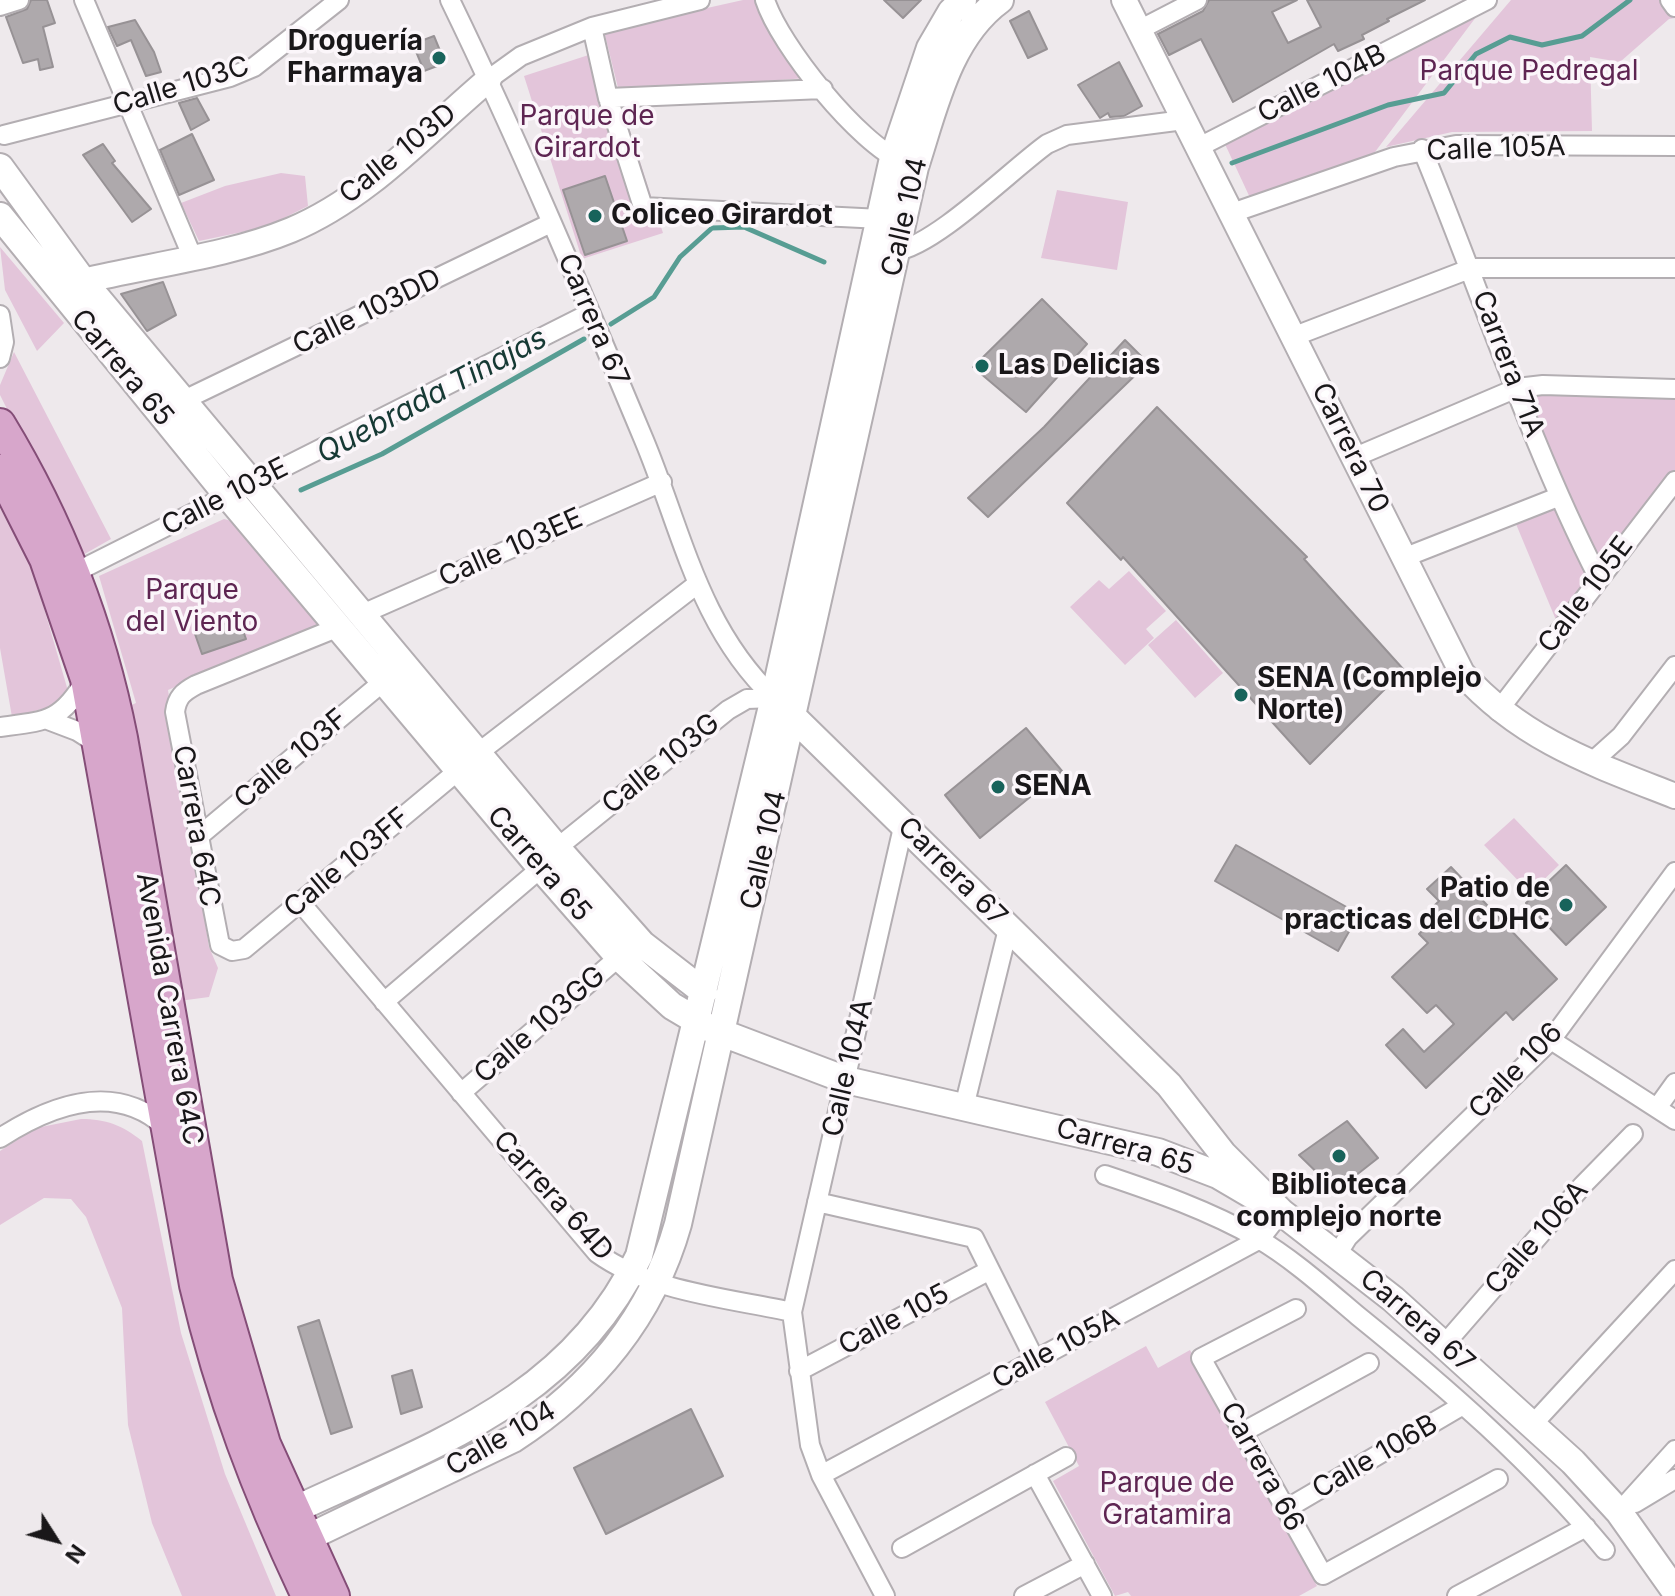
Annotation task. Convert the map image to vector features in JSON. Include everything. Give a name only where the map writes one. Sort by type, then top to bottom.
[{"type":"main road","name":"Calle 104","points":[[307,1538],[513,1439],[544,1419],[594,1375],[644,1307],[657,1282],[678,1224],[794,717],[896,251],[904,163],[930,48],[951,12],[963,0]]},
{"type":"main road","name":"Calle 104","points":[[294,1510],[514,1402],[577,1349],[618,1296],[631,1272],[645,1237],[774,698],[881,219],[951,62],[970,28],[1000,0]]},
{"type":"main road","name":"Carrera 65","points":[[0,167],[83,281],[182,401],[240,490]]},
{"type":"main road","name":"Carrera 65","points":[[0,216],[240,490],[549,858],[619,957],[654,992],[697,1022],[846,1080],[1158,1152],[1218,1175],[1281,1212]]},
{"type":"main road","name":"Avenida Carrera 64C","points":[[0,424],[38,489],[74,573],[114,702],[217,1280],[257,1419],[334,1596]]},
{"type":"main road","name":"Avenida Carrera 64C","points":[[0,470],[45,559],[86,679],[195,1285],[225,1398],[254,1481],[307,1596]]},
{"type":"main road","name":"Carrera 65","points":[[350,621],[384,681],[469,762]]},
{"type":"main road","name":"Carrera 67","points":[[774,698],[1169,1085],[1223,1154],[1281,1212],[1338,1253],[1533,1424],[1619,1512],[1675,1591]]},
{"type":"main road","name":"Carrera 65","points":[[549,858],[642,944],[704,992]]},
{"type":"street","points":[[0,6],[19,0]]},
{"type":"street","points":[[84,0],[192,256]]},
{"type":"street","name":"Calle 103C","points":[[4,135],[208,84],[254,67],[339,0]]},
{"type":"street","name":"Carrera 67","points":[[450,0],[489,79],[662,482],[696,585],[729,646],[747,672],[774,698]]},
{"type":"street","name":"Calle 103D","points":[[83,281],[290,230],[357,194],[489,79],[521,56],[592,27],[700,0]]},
{"type":"street","points":[[765,0],[779,34],[823,89],[881,152],[904,163]]},
{"type":"street","name":"Carrera 70","points":[[1124,0],[1462,673],[1498,711],[1539,738],[1675,796]]},
{"type":"street","points":[[1139,30],[1197,0]]},
{"type":"street","name":"Calle 104B","points":[[1199,147],[1487,0]]},
{"type":"street","points":[[1670,0],[1675,7]]},
{"type":"street","points":[[592,27],[608,98],[643,207],[881,219]]},
{"type":"street","points":[[608,98],[823,89]]},
{"type":"street","points":[[896,251],[907,249],[941,227],[1047,144],[1067,135],[1184,120]]},
{"type":"street","name":"Calle 105A","points":[[1232,213],[1422,149],[1456,145],[1675,146]]},
{"type":"street","name":"Carrera 71A","points":[[1422,149],[1472,268],[1558,497],[1598,577]]},
{"type":"street","name":"Calle 103DD","points":[[182,401],[551,223]]},
{"type":"street","points":[[1295,336],[1472,268],[1675,268]]},
{"type":"street","name":"Calle 103E","points":[[74,573],[590,313]]},
{"type":"street","points":[[0,315],[4,342],[0,358]]},
{"type":"street","points":[[1355,457],[1517,388],[1543,385],[1675,389]]},
{"type":"street","name":"Calle 105E","points":[[1498,711],[1598,577],[1675,481]]},
{"type":"street","name":"Calle 103EE","points":[[181,694],[662,482]]},
{"type":"street","points":[[1403,558],[1558,497]]},
{"type":"street","name":"Calle 103FF","points":[[232,951],[244,949],[469,762],[696,585]]},
{"type":"street","points":[[1592,762],[1621,736],[1675,666]]},
{"type":"street","points":[[0,720],[0,727],[48,720],[64,712],[86,679]]},
{"type":"street","name":"Calle 103F","points":[[198,837],[384,681]]},
{"type":"street","name":"Carrera 64C","points":[[181,694],[175,712],[217,936],[220,945],[232,951]]},
{"type":"street","name":"Calle 103G","points":[[384,1002],[549,858],[728,710],[747,699],[774,698]]},
{"type":"street","points":[[48,720],[77,731],[100,745]]},
{"type":"street","name":"Calle 104A","points":[[792,1312],[904,823]]},
{"type":"street","name":"Calle 106","points":[[1338,1253],[1348,1237],[1551,1040],[1675,872]]},
{"type":"street","name":"Carrera 64D","points":[[300,902],[597,1253],[657,1282],[792,1312]]},
{"type":"street","points":[[964,1107],[1008,929]]},
{"type":"street","name":"Calle 103GG","points":[[461,1093],[619,957]]},
{"type":"street","name":"Carrera 65","points":[[704,992],[728,1005]]},
{"type":"street","points":[[1551,1040],[1675,1120]]},
{"type":"street","points":[[1657,1108],[1675,1083]]},
{"type":"street","points":[[0,1138],[47,1113],[87,1102],[127,1103],[150,1113],[168,1129]]},
{"type":"street","name":"Calle 106A","points":[[1444,1345],[1583,1185],[1633,1134]]},
{"type":"street","name":"Carrera 67","points":[[1105,1175],[1215,1217],[1260,1239],[1387,1339],[1463,1405],[1586,1527],[1605,1550]]},
{"type":"street","points":[[817,1202],[974,1238],[1035,1360]]},
{"type":"street","name":"Calle 105A","points":[[821,1475],[1260,1239],[1281,1212]]},
{"type":"street","name":"Calle 105","points":[[799,1371],[990,1270]]},
{"type":"street","points":[[1533,1424],[1675,1270]]},
{"type":"street","name":"Carrera 66","points":[[1296,1309],[1201,1358],[1323,1575],[1498,1479]]},
{"type":"street","points":[[792,1312],[810,1445],[821,1475],[885,1596]]},
{"type":"street","points":[[1243,1432],[1369,1363]]},
{"type":"street","name":"Calle 106B","points":[[1286,1509],[1463,1405]]},
{"type":"street","points":[[1619,1512],[1675,1450]]},
{"type":"street","points":[[902,1548],[1066,1457]]},
{"type":"street","points":[[1035,1474],[1102,1596]]},
{"type":"street","points":[[1619,1512],[1675,1479]]},
{"type":"street","points":[[1457,1596],[1586,1527]]},
{"type":"street","points":[[1024,1596],[1085,1564]]},
{"type":"green space","name":"Parque de Girardot","points":[[743,0],[758,0],[772,36],[806,78],[619,92],[604,31]]},
{"type":"green space","name":"Parque Pedregal","points":[[1511,0],[1675,0],[1675,18],[1669,19],[1620,62],[1590,57],[1592,131],[1452,132],[1386,147]]},
{"type":"green space","points":[[1479,13],[1366,164],[1252,202],[1224,142]]},
{"type":"green space","name":"Parque de Girardot","points":[[604,50],[663,233],[582,259],[524,76]]},
{"type":"green space","points":[[281,173],[305,176],[308,206],[266,227],[199,241],[181,203],[225,186]]},
{"type":"green space","points":[[1057,190],[1128,202],[1117,270],[1041,258]]},
{"type":"green space","points":[[0,247],[64,323],[37,351],[5,290]]},
{"type":"green space","points":[[14,352],[111,539],[81,556],[0,395],[0,385]]},
{"type":"green space","points":[[1557,376],[1675,387],[1675,470],[1556,620],[1516,524],[1568,503],[1517,394]]},
{"type":"green space","points":[[0,508],[31,563],[68,691],[53,706],[12,717],[0,648]]},
{"type":"green space","name":"Parque del Viento","points":[[224,519],[239,523],[318,625],[168,690],[209,947],[218,968],[209,997],[179,1001],[127,707],[136,703],[99,576]]},
{"type":"green space","points":[[1129,571],[1166,611],[1146,629],[1154,638],[1125,665],[1070,607],[1099,580],[1109,589]]},
{"type":"green space","points":[[1176,620],[1223,673],[1195,698],[1148,645]]},
{"type":"green space","points":[[1514,818],[1559,865],[1530,893],[1484,845]]},
{"type":"green space","points":[[81,1119],[113,1124],[142,1141],[181,1333],[225,1474],[276,1596],[182,1596],[152,1523],[128,1425],[122,1308],[86,1217],[71,1199],[44,1198],[0,1225],[0,1151],[36,1128]]},
{"type":"green space","name":"Parque de Gratamira","points":[[1146,1346],[1158,1368],[1190,1350],[1317,1586],[1299,1596],[1131,1596],[1128,1592],[1115,1596],[1053,1481],[1079,1466],[1045,1402]]},
{"type":"building","points":[[31,0],[47,0],[55,23],[43,27],[53,67],[40,70],[38,59],[23,63],[6,17],[27,9]]},
{"type":"building","points":[[884,0],[921,0],[903,18]]},
{"type":"building","points":[[1209,0],[1297,0],[1272,12],[1288,43],[1321,27],[1307,0],[1425,0],[1387,19],[1389,21],[1362,35],[1364,39],[1338,51],[1334,44],[1233,102],[1201,39],[1169,55],[1158,34],[1203,11]]},
{"type":"building","points":[[1029,11],[1047,49],[1028,58],[1010,21]]},
{"type":"building","points":[[135,20],[154,52],[161,72],[146,76],[131,40],[117,46],[108,27]]},
{"type":"building","points":[[434,36],[445,63],[424,71],[413,44]]},
{"type":"building","points":[[1119,62],[1142,106],[1124,116],[1110,117],[1108,113],[1100,118],[1078,85]]},
{"type":"building","points":[[197,98],[209,120],[191,130],[179,103]]},
{"type":"building","points":[[192,134],[214,180],[179,195],[160,150]]},
{"type":"building","points":[[103,144],[115,161],[112,163],[151,209],[132,222],[83,155]]},
{"type":"building","name":"Coliceo Girardot","points":[[605,176],[627,241],[585,255],[563,190]]},
{"type":"building","points":[[163,282],[176,315],[147,331],[121,294]]},
{"type":"building","points":[[1042,299],[1087,344],[1026,412],[973,367]]},
{"type":"building","points":[[1125,340],[1148,363],[988,517],[968,498],[1044,427]]},
{"type":"building","points":[[1157,407],[1307,557],[1304,559],[1404,670],[1310,764],[1123,557],[1121,560],[1067,503]]},
{"type":"building","points":[[239,619],[246,639],[202,654],[195,634]]},
{"type":"building","name":"SENA","points":[[1026,728],[1062,771],[980,838],[945,795]]},
{"type":"building","points":[[1236,845],[1359,914],[1338,951],[1215,881]]},
{"type":"building","name":"Patio de practicas del CDHC","points":[[1566,865],[1606,907],[1566,945],[1526,903]]},
{"type":"building","points":[[1451,867],[1557,979],[1513,1020],[1506,1012],[1426,1088],[1386,1045],[1403,1029],[1424,1052],[1454,1024],[1436,1005],[1427,1013],[1392,977],[1428,943],[1419,934],[1426,927],[1420,920],[1439,901],[1427,889]]},
{"type":"building","name":"Biblioteca complejo norte","points":[[1347,1121],[1378,1158],[1336,1191],[1299,1155]]},
{"type":"building","points":[[319,1320],[352,1427],[331,1434],[298,1327]]},
{"type":"building","points":[[412,1370],[422,1407],[401,1414],[392,1376]]},
{"type":"building","points":[[691,1409],[723,1476],[606,1534],[574,1468]]},
{"type":"waterway","name":"Quebrada Tinajas","points":[[1232,163],[1388,105],[1444,93],[1476,54],[1510,37],[1542,45],[1582,36],[1630,0]]},
{"type":"waterway","name":"Quebrada Tinajas","points":[[611,324],[654,297],[680,257],[712,228],[744,227],[824,262]]},
{"type":"waterway","name":"Quebrada Tinajas","points":[[301,490],[382,454],[584,339]]},
{"type":"place","name":"Droguería Fharmaya","points":[[439,58]]},
{"type":"place","name":"Coliceo Girardot","points":[[595,216]]},
{"type":"place","name":"Las Delicias","points":[[982,366]]},
{"type":"place","name":"SENA (Complejo Norte)","points":[[1241,695]]},
{"type":"place","name":"SENA","points":[[998,787]]},
{"type":"place","name":"Patio de practicas del CDHC","points":[[1566,905]]},
{"type":"place","name":"Biblioteca complejo norte","points":[[1339,1156]]}]
